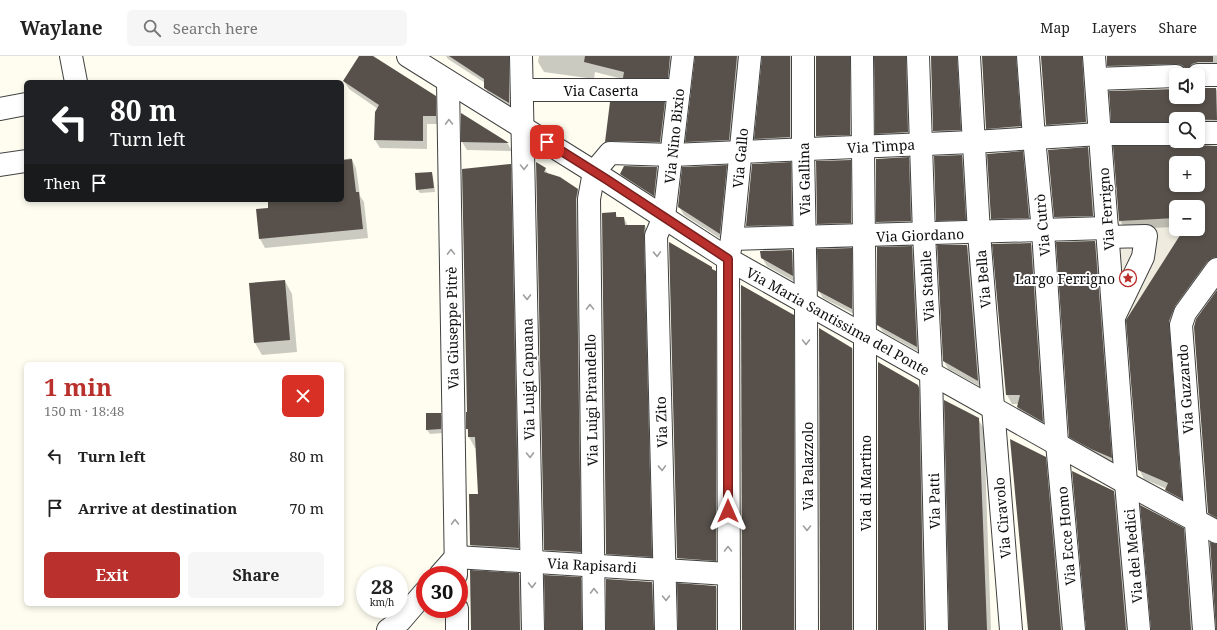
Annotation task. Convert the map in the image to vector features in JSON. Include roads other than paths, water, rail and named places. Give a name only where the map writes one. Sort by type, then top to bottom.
[{"type":"street","points":[[71,56],[76,80]]},
{"type":"street","name":"Via Maria Santissima del Ponte","points":[[409,56],[664,217],[730,249],[806,302],[1126,483],[1217,532]]},
{"type":"street","name":"Via Luigi Capuana","points":[[521,56],[533,630]]},
{"type":"street","name":"Via Nino Bixio","points":[[664,217],[683,56]]},
{"type":"street","name":"Via Gallo","points":[[729,630],[730,249],[750,56]]},
{"type":"street","name":"Via Gallina","points":[[803,56],[804,238],[806,302]]},
{"type":"street","name":"Via di Martino","points":[[862,56],[865,336],[865,630]]},
{"type":"street","name":"Via Stabile","points":[[918,56],[924,234],[931,372]]},
{"type":"street","name":"Via Bella","points":[[969,56],[979,233],[993,407]]},
{"type":"street","name":"Via Cutrò","points":[[1028,56],[1043,231],[1057,443]]},
{"type":"street","name":"Via Ferrigno","points":[[1094,56],[1126,483]]},
{"type":"street","points":[[1096,79],[1169,76]]},
{"type":"street","name":"Via Giuseppe Pitrè","points":[[448,82],[456,566]]},
{"type":"street","name":"Via Caserta","points":[[522,90],[679,90]]},
{"type":"street","points":[[0,109],[24,104]]},
{"type":"street","points":[[1205,133],[1217,133]]},
{"type":"street","name":"Via Timpa","points":[[594,172],[610,153],[672,155],[973,142],[1100,134],[1169,134]]},
{"type":"street","points":[[0,165],[24,161]]},
{"type":"street","name":"Via Luigi Pirandello","points":[[594,172],[589,199],[594,630]]},
{"type":"street","name":"Via Zito","points":[[664,217],[656,236],[666,630]]},
{"type":"street","name":"Via Giordano","points":[[730,249],[804,238],[1043,231],[1107,233]]},
{"type":"street","points":[[1107,233],[1146,236],[1143,257],[1114,317]]},
{"type":"street","name":"Via Guzzardo","points":[[1204,630],[1181,325],[1185,313],[1217,270]]},
{"type":"street","name":"Via Palazzolo","points":[[806,302],[807,630]]},
{"type":"street","name":"Via Patti","points":[[931,372],[937,630]]},
{"type":"street","name":"Via Ciravolo","points":[[993,407],[1010,630]]},
{"type":"street","name":"Via Ecce Homo","points":[[1057,443],[1074,630]]},
{"type":"street","name":"Via dei Medici","points":[[1126,483],[1139,630]]},
{"type":"street","name":"Via Rapisardi","points":[[456,566],[532,561],[728,574]]},
{"type":"street","points":[[388,630],[400,621],[416,602]]},
{"type":"street","points":[[457,618],[457,630]]},
{"type":"place","name":"Largo Ferrigno","points":[[1128,278]]}]
